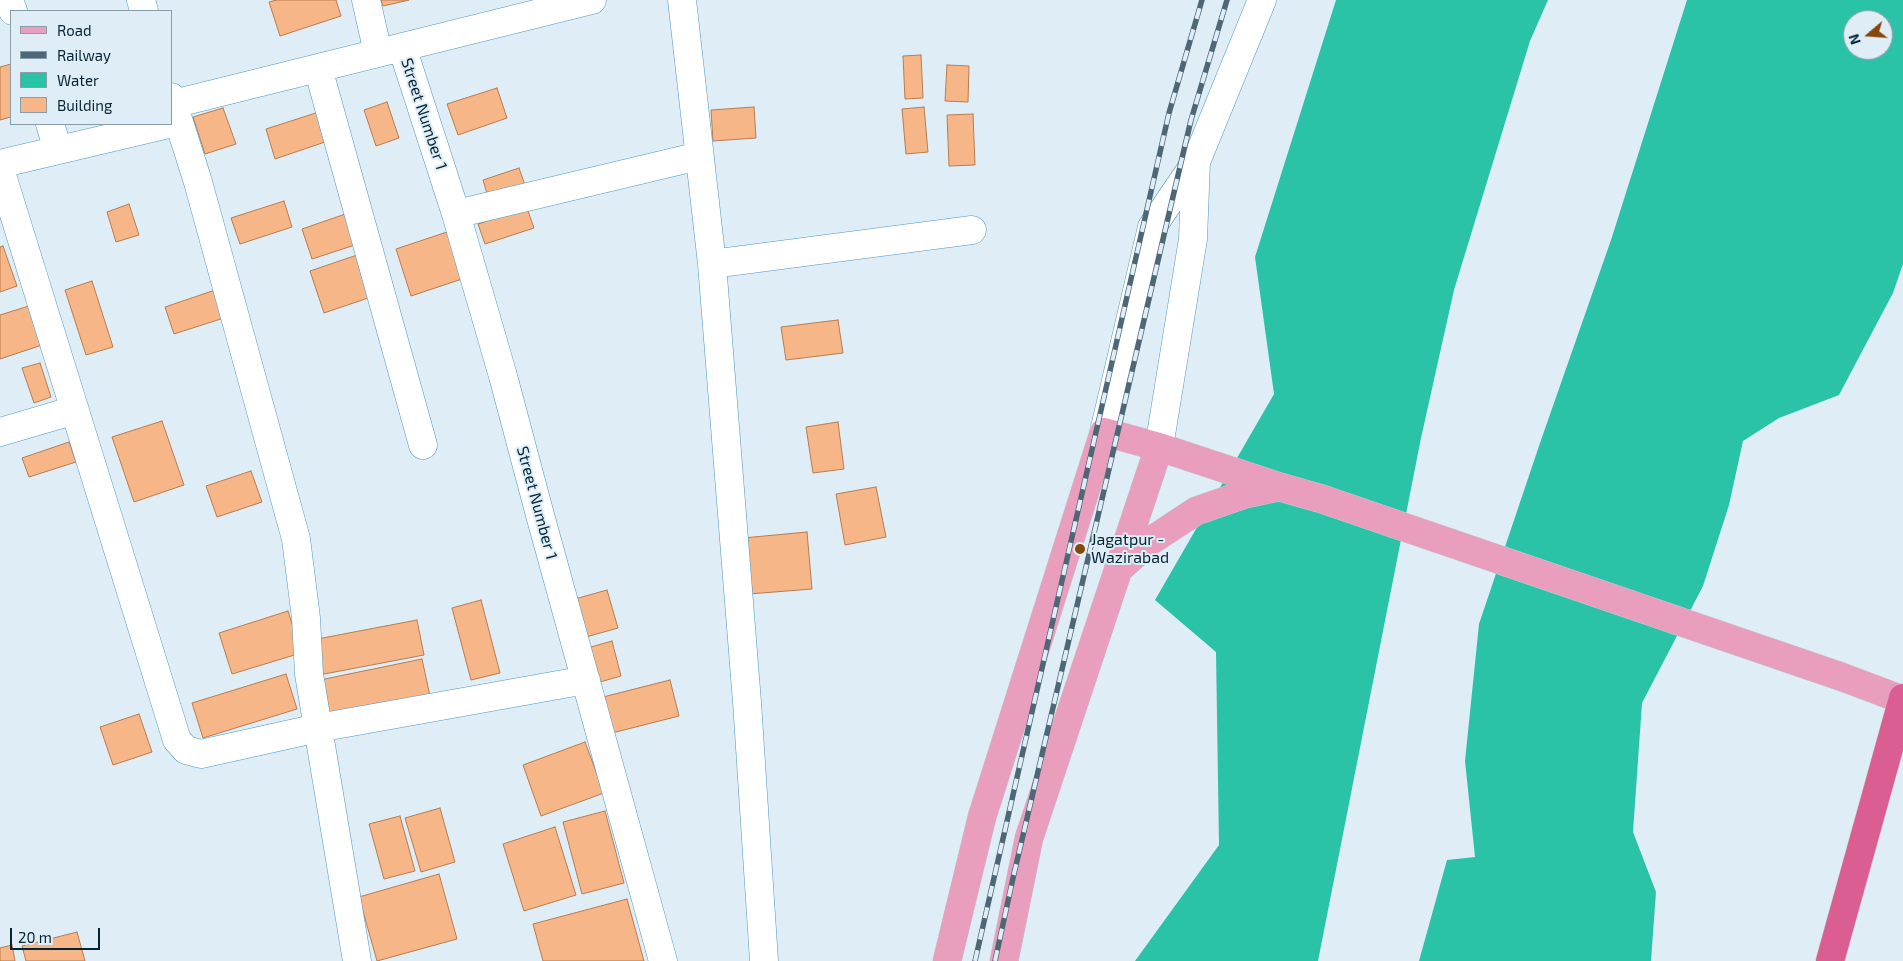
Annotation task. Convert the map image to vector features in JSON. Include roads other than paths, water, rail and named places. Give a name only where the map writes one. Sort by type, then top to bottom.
[{"type":"highway","points":[[1830,961],[1903,699]]},
{"type":"main road","points":[[947,961],[982,817],[1104,432],[1160,447],[1322,499],[1903,699]]},
{"type":"main road","points":[[1004,961],[1029,838],[1160,447]]},
{"type":"main road","points":[[1119,569],[1149,542],[1196,511],[1245,494],[1280,487]]},
{"type":"street","name":"Street Number 1","points":[[366,0],[390,50],[456,214],[503,376],[663,961]]},
{"type":"street","points":[[358,961],[309,674],[306,618],[296,539],[198,182],[173,114],[318,68],[592,0]]},
{"type":"street","points":[[682,0],[712,264],[744,664],[764,961]]},
{"type":"street","points":[[1104,432],[1152,227],[1196,162],[1262,0]]},
{"type":"street","points":[[318,68],[423,445]]},
{"type":"street","points":[[50,125],[58,150]]},
{"type":"street","points":[[0,164],[58,150],[138,125]]},
{"type":"street","points":[[456,214],[699,156]]},
{"type":"street","points":[[1160,447],[1193,239],[1196,162]]},
{"type":"street","points":[[0,169],[24,252],[177,740],[186,750],[201,754],[318,728],[586,680]]},
{"type":"street","points":[[712,264],[972,230]]},
{"type":"street","points":[[0,432],[75,410]]},
{"type":"water","points":[[1336,0],[1548,0],[1530,41],[1454,290],[1421,438],[1318,961],[1135,961],[1219,845],[1216,652],[1155,600],[1274,394],[1255,257]]},
{"type":"water","points":[[1687,0],[1903,0],[1903,264],[1893,293],[1839,395],[1779,418],[1743,441],[1729,505],[1703,586],[1642,703],[1633,832],[1656,892],[1651,961],[1419,961],[1447,860],[1475,857],[1465,761],[1479,624],[1611,240]]},
{"type":"railway","points":[[975,961],[1169,113],[1202,0]]},
{"type":"railway","points":[[995,961],[1191,120],[1227,0]]},
{"type":"place","name":"Jagatpur - Wazirabad","points":[[1080,549]]}]
